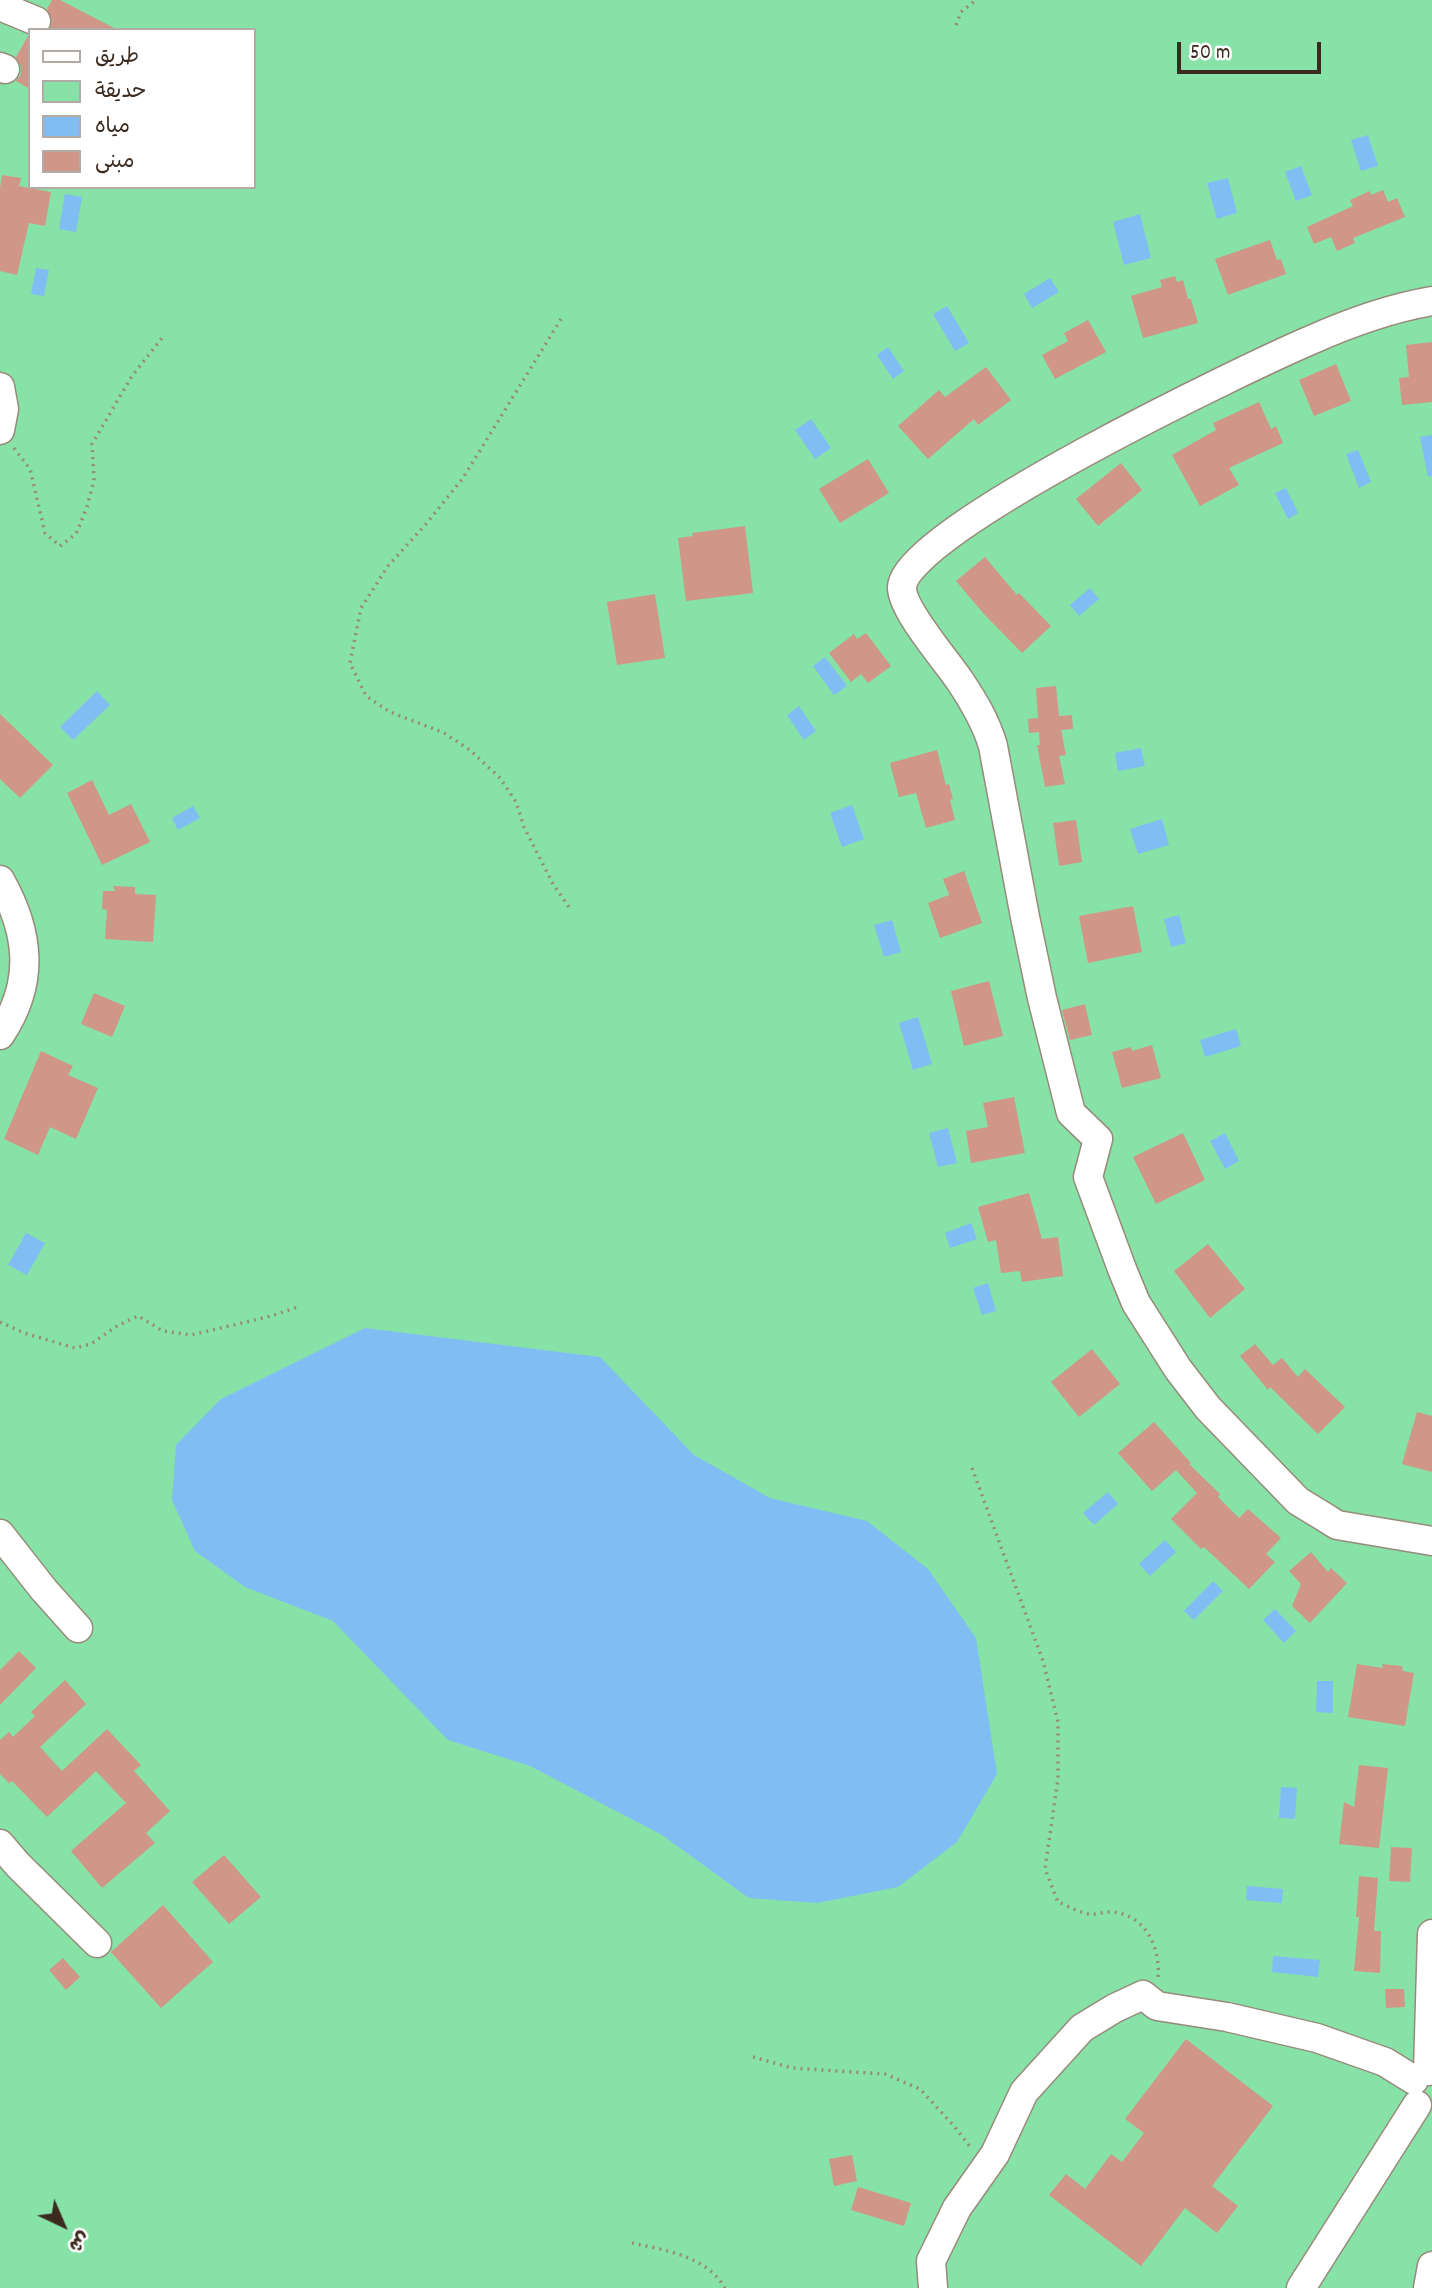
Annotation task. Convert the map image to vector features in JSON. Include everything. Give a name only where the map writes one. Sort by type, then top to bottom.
[{"type":"street","points":[[0,6],[36,21]]},
{"type":"street","points":[[1432,301],[1360,321],[1312,339],[1175,405],[1076,457],[1012,494],[942,540],[910,570],[902,587],[906,606],[959,680],[987,726],[1039,984],[1071,1114],[1098,1139],[1088,1177],[1136,1303],[1178,1369],[1209,1408],[1298,1501],[1337,1525],[1432,1541]]},
{"type":"street","points":[[0,387],[5,435]]},
{"type":"street","points":[[0,880],[12,905],[25,947],[25,972],[21,994],[0,1035]]},
{"type":"street","points":[[0,1534],[78,1629]]},
{"type":"street","points":[[0,1844],[97,1943]]},
{"type":"street","points":[[1301,2288],[1425,2087],[1432,1934]]},
{"type":"street","points":[[933,2288],[931,2261],[957,2208],[995,2154],[1024,2092],[1082,2028],[1143,1995],[1157,2006],[1227,2017],[1317,2038],[1385,2062],[1425,2087]]},
{"type":"street","points":[[1428,2288],[1432,2266]]},
{"type":"path","points":[[956,25],[961,12],[976,0]]},
{"type":"path","points":[[561,319],[463,478],[388,565],[361,608],[350,663],[366,696],[390,712],[444,733],[470,750],[499,778],[516,802],[524,827],[553,884],[571,910]]},
{"type":"path","points":[[5,435],[30,469],[46,533],[60,546],[76,534],[87,507],[94,480],[92,444],[132,376],[162,338]]},
{"type":"path","points":[[0,1322],[23,1333],[75,1348],[91,1344],[117,1326],[138,1316],[163,1331],[191,1335],[298,1307]]},
{"type":"path","points":[[972,1468],[1043,1661],[1058,1722],[1058,1779],[1045,1869],[1058,1902],[1088,1914],[1111,1912],[1130,1916],[1152,1936],[1157,1955],[1158,1978],[1143,1995]]},
{"type":"path","points":[[753,2057],[792,2068],[885,2074],[920,2089],[954,2126],[985,2167]]},
{"type":"path","points":[[632,2243],[686,2255],[720,2279],[725,2288]]},
{"type":"green space","points":[[0,0],[1432,0],[1432,2288],[0,2288]]},
{"type":"water","points":[[1368,135],[1378,166],[1361,171],[1351,140]]},
{"type":"water","points":[[1301,166],[1312,195],[1296,201],[1285,172]]},
{"type":"water","points":[[1228,178],[1237,213],[1217,219],[1207,183]]},
{"type":"water","points":[[65,194],[82,197],[76,232],[59,229]]},
{"type":"water","points":[[1140,214],[1151,258],[1124,265],[1113,222]]},
{"type":"water","points":[[36,268],[49,270],[44,296],[31,294]]},
{"type":"water","points":[[1050,278],[1059,292],[1032,308],[1024,294]]},
{"type":"water","points":[[947,306],[969,343],[955,351],[933,314]]},
{"type":"water","points":[[888,347],[904,371],[893,379],[877,355]]},
{"type":"water","points":[[811,419],[831,448],[815,459],[795,430]]},
{"type":"water","points":[[1432,435],[1432,476],[1428,477],[1420,437]]},
{"type":"water","points":[[1358,450],[1371,482],[1359,488],[1346,454]]},
{"type":"water","points":[[1286,488],[1298,513],[1288,519],[1275,493]]},
{"type":"water","points":[[1090,588],[1099,599],[1079,616],[1070,605]]},
{"type":"water","points":[[825,657],[847,686],[834,695],[813,666]]},
{"type":"water","points":[[97,691],[110,705],[73,740],[60,727]]},
{"type":"water","points":[[799,706],[816,731],[804,740],[787,715]]},
{"type":"water","points":[[1141,748],[1145,766],[1118,771],[1115,753]]},
{"type":"water","points":[[852,805],[864,839],[842,847],[830,813]]},
{"type":"water","points":[[193,806],[200,818],[178,830],[172,818]]},
{"type":"water","points":[[1162,819],[1169,845],[1138,854],[1130,829]]},
{"type":"water","points":[[1179,915],[1186,943],[1171,947],[1164,919]]},
{"type":"water","points":[[892,920],[901,952],[884,957],[874,925]]},
{"type":"water","points":[[918,1017],[932,1064],[913,1070],[899,1023]]},
{"type":"water","points":[[1236,1029],[1241,1046],[1205,1057],[1200,1040]]},
{"type":"water","points":[[948,1128],[957,1163],[938,1167],[929,1133]]},
{"type":"water","points":[[1225,1133],[1239,1161],[1225,1169],[1210,1141]]},
{"type":"water","points":[[971,1223],[977,1239],[950,1248],[945,1233]]},
{"type":"water","points":[[26,1233],[45,1243],[27,1275],[8,1265]]},
{"type":"water","points":[[988,1283],[996,1311],[982,1315],[973,1288]]},
{"type":"water","points":[[365,1328],[600,1357],[694,1455],[770,1498],[867,1521],[928,1569],[976,1638],[997,1774],[957,1842],[898,1887],[817,1903],[749,1898],[662,1835],[530,1766],[448,1740],[333,1621],[245,1587],[195,1551],[172,1500],[176,1445],[221,1399]]},
{"type":"water","points":[[1108,1492],[1118,1504],[1094,1525],[1083,1513]]},
{"type":"water","points":[[1165,1540],[1176,1552],[1150,1576],[1139,1564]]},
{"type":"water","points":[[1213,1581],[1223,1591],[1194,1620],[1184,1611]]},
{"type":"water","points":[[1275,1609],[1296,1631],[1284,1643],[1263,1620]]},
{"type":"water","points":[[1317,1681],[1333,1681],[1333,1713],[1316,1712]]},
{"type":"water","points":[[1281,1787],[1297,1788],[1295,1819],[1279,1818]]},
{"type":"water","points":[[1247,1886],[1283,1889],[1282,1903],[1246,1900]]},
{"type":"water","points":[[1273,1956],[1320,1960],[1318,1977],[1272,1972]]},
{"type":"building","points":[[52,0],[60,0],[114,28],[50,28],[52,20],[47,9]]},
{"type":"building","points":[[28,36],[28,88],[16,81],[21,75],[21,67],[16,57]]},
{"type":"building","points":[[2,175],[21,178],[19,186],[51,192],[45,226],[29,223],[17,275],[0,271]]},
{"type":"building","points":[[1383,190],[1388,202],[1397,198],[1405,217],[1353,238],[1355,243],[1337,251],[1331,237],[1314,244],[1307,227],[1353,206],[1350,200],[1370,191],[1371,195]]},
{"type":"building","points":[[1270,240],[1277,260],[1281,259],[1286,274],[1228,295],[1215,259]]},
{"type":"building","points":[[1175,276],[1177,282],[1183,280],[1198,323],[1143,338],[1131,296],[1162,287],[1160,280]]},
{"type":"building","points":[[1088,320],[1106,352],[1055,379],[1042,355],[1068,341],[1064,333]]},
{"type":"building","points":[[1432,342],[1432,402],[1402,405],[1399,378],[1409,377],[1406,345]]},
{"type":"building","points":[[1336,364],[1351,401],[1314,416],[1299,380]]},
{"type":"building","points":[[986,367],[1011,400],[978,425],[974,419],[928,459],[898,426],[939,390],[945,397]]},
{"type":"building","points":[[1259,402],[1271,429],[1276,426],[1283,443],[1229,468],[1239,485],[1200,506],[1172,455],[1216,430],[1213,423]]},
{"type":"building","points":[[868,459],[889,493],[840,523],[819,489]]},
{"type":"building","points":[[1121,463],[1142,490],[1098,526],[1076,499]]},
{"type":"building","points":[[745,526],[753,593],[686,601],[678,538],[693,536],[692,533]]},
{"type":"building","points":[[985,557],[1017,595],[1019,593],[1051,626],[1022,653],[956,581]]},
{"type":"building","points":[[655,594],[665,658],[617,665],[607,602]]},
{"type":"building","points":[[866,633],[891,666],[868,683],[861,674],[851,682],[829,653],[854,634],[857,639]]},
{"type":"building","points":[[1056,686],[1059,716],[1072,715],[1073,729],[1061,730],[1066,755],[1059,756],[1065,784],[1045,787],[1037,745],[1040,745],[1039,732],[1029,733],[1028,719],[1038,718],[1036,688]]},
{"type":"building","points":[[0,714],[53,765],[20,798],[0,779]]},
{"type":"building","points":[[937,750],[946,785],[949,784],[953,799],[950,800],[955,820],[926,828],[916,793],[899,797],[890,763]]},
{"type":"building","points":[[92,780],[109,815],[131,804],[150,842],[102,865],[67,793]]},
{"type":"building","points":[[1076,820],[1082,862],[1059,866],[1053,823]]},
{"type":"building","points":[[964,871],[982,923],[940,938],[928,903],[949,895],[943,879]]},
{"type":"building","points":[[113,886],[135,887],[135,894],[156,895],[153,942],[105,939],[107,910],[102,909],[103,891],[115,891]]},
{"type":"building","points":[[1133,906],[1142,952],[1088,963],[1079,916]]},
{"type":"building","points":[[989,981],[1003,1036],[964,1046],[951,991]]},
{"type":"building","points":[[94,993],[125,1006],[112,1037],[81,1024]]},
{"type":"building","points":[[1085,1004],[1092,1035],[1070,1040],[1062,1010]]},
{"type":"building","points":[[1152,1045],[1161,1078],[1122,1088],[1112,1052],[1131,1047],[1132,1051]]},
{"type":"building","points":[[41,1051],[73,1066],[68,1075],[98,1088],[76,1139],[50,1127],[38,1155],[4,1139]]},
{"type":"building","points":[[1014,1097],[1025,1153],[971,1163],[966,1131],[988,1127],[983,1103]]},
{"type":"building","points":[[1183,1133],[1205,1180],[1156,1204],[1133,1157]]},
{"type":"building","points":[[1029,1193],[1042,1239],[1058,1237],[1063,1276],[1022,1282],[1020,1271],[1001,1273],[996,1240],[988,1242],[978,1207]]},
{"type":"building","points":[[1208,1244],[1245,1289],[1210,1318],[1174,1271]]},
{"type":"building","points":[[1255,1344],[1273,1365],[1282,1358],[1298,1377],[1305,1369],[1345,1407],[1318,1434],[1270,1387],[1268,1390],[1240,1356]]},
{"type":"building","points":[[1092,1349],[1120,1384],[1079,1417],[1051,1382]]},
{"type":"building","points":[[1417,1412],[1432,1416],[1432,1472],[1402,1464]]},
{"type":"building","points":[[1154,1422],[1239,1518],[1248,1509],[1281,1538],[1266,1554],[1275,1562],[1249,1589],[1204,1547],[1201,1549],[1171,1519],[1197,1493],[1176,1470],[1152,1491],[1118,1453]]},
{"type":"building","points":[[1311,1552],[1328,1572],[1331,1568],[1347,1583],[1310,1623],[1292,1606],[1301,1584],[1289,1571]]},
{"type":"building","points":[[19,1651],[36,1668],[0,1705],[0,1670]]},
{"type":"building","points":[[1357,1664],[1383,1668],[1382,1664],[1402,1666],[1403,1671],[1414,1673],[1405,1726],[1348,1717]]},
{"type":"building","points":[[65,1680],[86,1704],[40,1747],[62,1771],[107,1729],[141,1765],[134,1771],[170,1811],[146,1833],[155,1843],[102,1888],[71,1851],[126,1803],[96,1771],[47,1817],[12,1781],[9,1783],[0,1774],[0,1740],[9,1732],[13,1737],[35,1716],[31,1712]]},
{"type":"building","points":[[1359,1765],[1388,1768],[1379,1848],[1339,1844],[1344,1802],[1354,1807]]},
{"type":"building","points":[[1391,1847],[1412,1848],[1410,1882],[1389,1881]]},
{"type":"building","points":[[224,1855],[261,1897],[229,1924],[192,1882]]},
{"type":"building","points":[[1359,1876],[1378,1878],[1374,1931],[1381,1931],[1380,1973],[1354,1971],[1359,1917],[1356,1917]]},
{"type":"building","points":[[163,1905],[213,1962],[161,2008],[111,1952]]},
{"type":"building","points":[[63,1958],[80,1977],[66,1990],[49,1970]]},
{"type":"building","points":[[1385,1989],[1404,1989],[1405,2007],[1386,2008]]},
{"type":"building","points":[[1186,2039],[1273,2106],[1212,2186],[1238,2206],[1217,2233],[1185,2208],[1141,2266],[1049,2195],[1066,2174],[1085,2189],[1111,2154],[1122,2162],[1144,2133],[1125,2119]]},
{"type":"building","points":[[852,2155],[857,2181],[834,2186],[829,2159]]},
{"type":"building","points":[[858,2187],[911,2203],[904,2226],[851,2210]]}]
